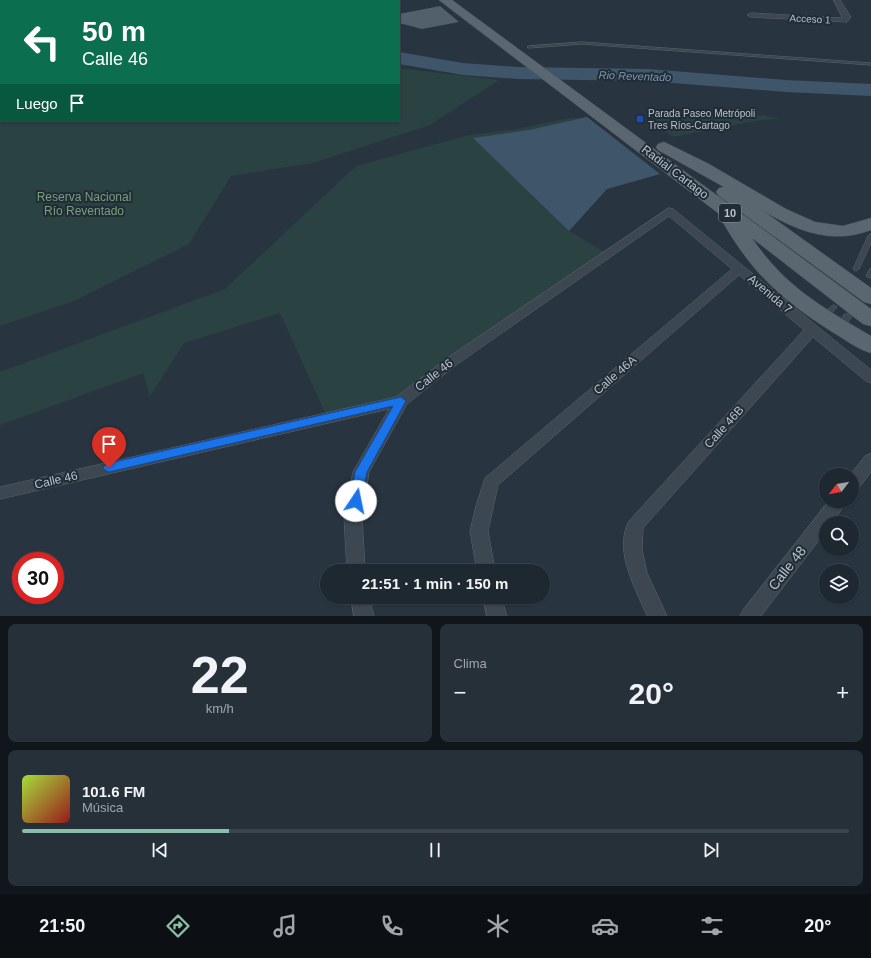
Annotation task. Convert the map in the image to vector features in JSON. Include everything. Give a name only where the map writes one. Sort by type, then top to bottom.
[{"type":"main road","name":"10","points":[[445,0],[546,64]]},
{"type":"main road","points":[[457,0],[469,9],[479,10]]},
{"type":"main road","name":"10","points":[[516,38],[546,64]]},
{"type":"main road","name":"Radial Cartago","points":[[546,64],[605,103],[871,298]]},
{"type":"main road","name":"Radial Cartago","points":[[546,64],[588,107],[871,319]]},
{"type":"main road","points":[[664,147],[795,221],[808,226],[841,232],[871,223]]},
{"type":"main road","points":[[723,179],[870,276]]},
{"type":"main road","points":[[724,208],[736,231],[780,286],[871,346]]},
{"type":"street","points":[[831,0],[837,0]]},
{"type":"street","name":"Acceso 1","points":[[751,16],[844,20],[847,18],[837,0]]},
{"type":"street","name":"Avenida 7","points":[[669,211],[740,268],[831,319],[871,378]]},
{"type":"street","name":"Calle 46","points":[[0,493],[401,401],[457,357],[669,211]]},
{"type":"street","name":"Calle 46A","points":[[485,564],[480,531],[484,506],[491,482],[740,268]]},
{"type":"street","name":"Calle 46B","points":[[657,616],[638,573],[633,550],[635,526],[831,319]]},
{"type":"street","points":[[356,564],[353,516],[361,472],[401,401]]},
{"type":"street","points":[[859,476],[871,460]]},
{"type":"street","name":"Calle 48","points":[[750,616],[834,508]]},
{"type":"street","points":[[361,604],[364,616]]},
{"type":"street","points":[[493,604],[496,616]]},
{"type":"lane","points":[[528,47],[582,43],[871,64]]},
{"type":"lane","points":[[856,269],[871,236]]},
{"type":"green space","name":"Reserva Nacional Río Reventado","points":[[400,68],[499,80],[430,125],[313,163],[231,176],[189,244],[74,301],[0,326],[0,122],[400,122]]},
{"type":"green space","points":[[728,113],[734,118],[763,115],[780,119],[760,120],[673,137],[649,120],[669,116],[708,116]]},
{"type":"green space","points":[[587,117],[660,174],[607,189],[569,231],[607,253],[401,401],[327,417],[280,313],[184,343],[150,396],[143,373],[0,425],[0,372],[225,289],[356,166],[469,135],[517,129],[564,119]]},
{"type":"water","points":[[587,117],[660,174],[607,189],[569,231],[473,138],[529,130]]},
{"type":"building","points":[[440,6],[459,22],[422,29],[400,23],[400,14]]},
{"type":"waterway","name":"Rio Reventado","points":[[400,58],[463,69],[518,73],[648,75],[786,86],[871,90]]},
{"type":"place","name":"Parada Paseo Metrópoli Tres Ríos-Cartago","points":[[640,119]]},
{"type":"route","points":[[109,468],[401,401],[361,472],[356,501]]}]
